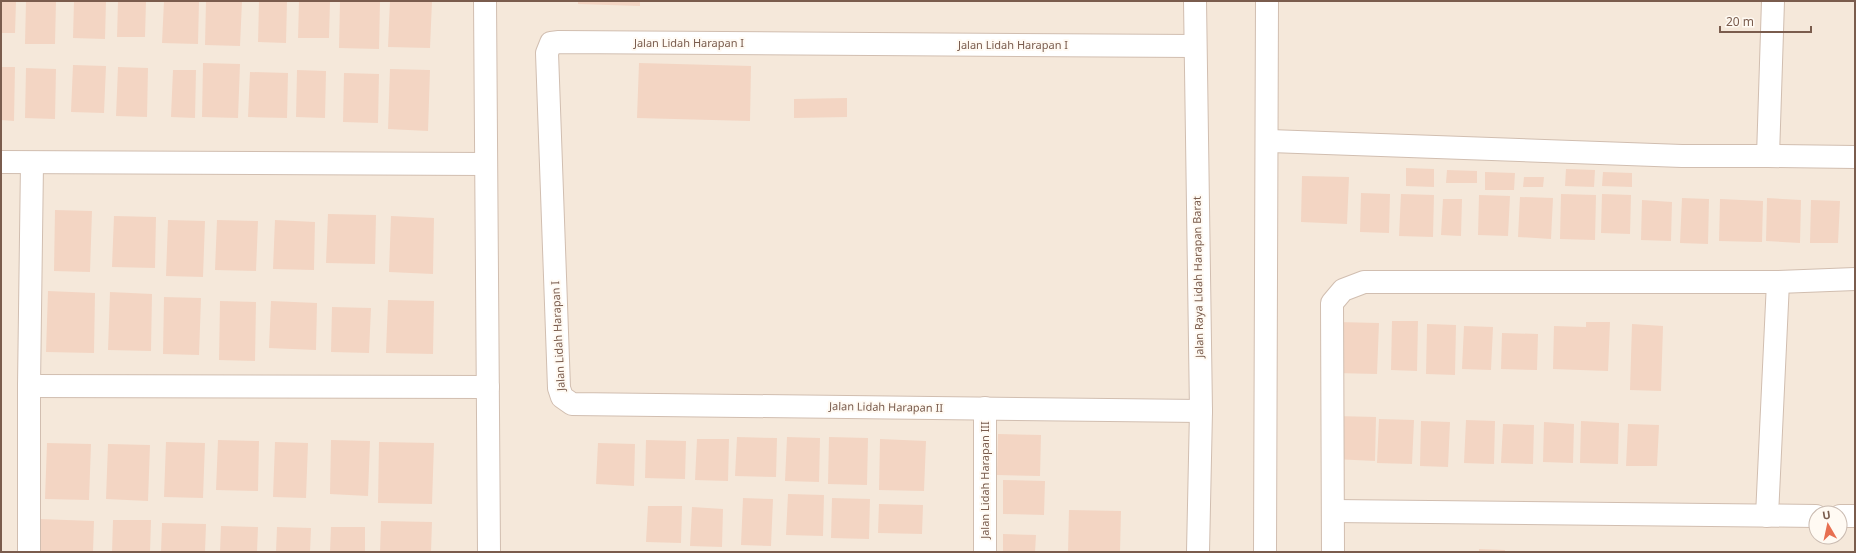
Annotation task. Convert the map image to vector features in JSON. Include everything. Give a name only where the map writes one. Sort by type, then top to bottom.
[{"type":"street","points":[[485,1],[488,552]]},
{"type":"street","name":"Jalan Raya Lidah Harapan Barat","points":[[1195,1],[1194,46],[1201,411],[1198,552]]},
{"type":"street","points":[[1265,552],[1267,1]]},
{"type":"street","points":[[1768,156],[1773,1]]},
{"type":"street","name":"Jalan Lidah Harapan I","points":[[572,404],[562,397],[559,388],[547,53],[551,43],[1194,46]]},
{"type":"street","points":[[1266,141],[1682,156],[1855,157]]},
{"type":"street","points":[[1,162],[486,164]]},
{"type":"street","points":[[29,552],[29,386],[32,163]]},
{"type":"street","points":[[1333,552],[1332,303],[1343,290],[1364,282],[1778,282],[1855,279]]},
{"type":"street","points":[[1767,516],[1778,282]]},
{"type":"street","points":[[29,386],[488,387]]},
{"type":"street","name":"Jalan Lidah Harapan II","points":[[572,404],[1201,411]]},
{"type":"street","name":"Jalan Lidah Harapan III","points":[[984,552],[985,408]]},
{"type":"street","points":[[1334,511],[1808,516]]},
{"type":"shaded area","points":[[1,1],[1855,1],[1855,552],[1,552]]},
{"type":"building","points":[[1,1],[16,1],[15,33],[1,33]]},
{"type":"building","points":[[26,1],[56,1],[55,44],[25,44]]},
{"type":"building","points":[[74,1],[106,1],[105,39],[73,38]]},
{"type":"building","points":[[118,1],[146,1],[145,37],[117,37]]},
{"type":"building","points":[[164,1],[199,1],[198,44],[162,43]]},
{"type":"building","points":[[206,1],[242,1],[240,46],[205,45]]},
{"type":"building","points":[[259,1],[287,1],[286,43],[258,42]]},
{"type":"building","points":[[299,1],[330,1],[329,38],[298,38]]},
{"type":"building","points":[[340,1],[380,1],[379,49],[339,48]]},
{"type":"building","points":[[390,1],[432,1],[430,48],[388,47]]},
{"type":"building","points":[[578,1],[640,1],[640,6],[578,4]]},
{"type":"building","points":[[203,63],[240,64],[238,118],[202,117]]},
{"type":"building","points":[[639,63],[751,66],[750,121],[637,118]]},
{"type":"building","points":[[73,65],[106,66],[104,113],[71,112]]},
{"type":"building","points":[[1,67],[15,67],[14,121],[1,120]]},
{"type":"building","points":[[118,67],[148,68],[147,117],[116,116]]},
{"type":"building","points":[[26,68],[56,69],[55,119],[25,118]]},
{"type":"building","points":[[390,69],[430,70],[428,131],[388,129]]},
{"type":"building","points":[[173,70],[196,70],[195,118],[171,117]]},
{"type":"building","points":[[297,70],[326,71],[325,118],[296,117]]},
{"type":"building","points":[[250,72],[288,73],[287,118],[248,117]]},
{"type":"building","points":[[344,73],[379,74],[378,123],[343,122]]},
{"type":"building","points":[[847,98],[847,117],[794,118],[794,99]]},
{"type":"building","points":[[1406,168],[1434,169],[1434,187],[1406,186]]},
{"type":"building","points":[[1566,169],[1595,170],[1594,187],[1565,186]]},
{"type":"building","points":[[1447,170],[1477,171],[1477,183],[1446,183]]},
{"type":"building","points":[[1485,172],[1515,173],[1514,190],[1485,190]]},
{"type":"building","points":[[1603,172],[1632,173],[1632,187],[1602,186]]},
{"type":"building","points":[[1302,176],[1349,177],[1347,224],[1301,222]]},
{"type":"building","points":[[1524,177],[1544,177],[1543,187],[1523,187]]},
{"type":"building","points":[[1361,193],[1390,194],[1389,233],[1360,232]]},
{"type":"building","points":[[1401,194],[1434,195],[1433,237],[1399,236]]},
{"type":"building","points":[[1561,194],[1596,195],[1595,240],[1560,239]]},
{"type":"building","points":[[1602,194],[1631,195],[1630,234],[1601,233]]},
{"type":"building","points":[[1479,195],[1510,196],[1508,236],[1478,235]]},
{"type":"building","points":[[1520,197],[1553,198],[1551,239],[1518,237]]},
{"type":"building","points":[[1682,198],[1709,199],[1708,244],[1680,243]]},
{"type":"building","points":[[1767,198],[1801,200],[1800,243],[1766,241]]},
{"type":"building","points":[[1443,199],[1462,199],[1461,236],[1441,235]]},
{"type":"building","points":[[1720,199],[1763,201],[1762,242],[1719,241]]},
{"type":"building","points":[[1642,200],[1672,202],[1671,241],[1641,240]]},
{"type":"building","points":[[1811,200],[1840,201],[1838,243],[1810,243]]},
{"type":"building","points":[[55,210],[92,211],[90,272],[54,271]]},
{"type":"building","points":[[328,214],[376,215],[375,264],[326,263]]},
{"type":"building","points":[[114,216],[156,217],[155,268],[112,267]]},
{"type":"building","points":[[391,216],[434,218],[433,274],[389,272]]},
{"type":"building","points":[[168,220],[205,221],[203,277],[166,276]]},
{"type":"building","points":[[217,220],[258,221],[256,271],[215,270]]},
{"type":"building","points":[[275,220],[315,222],[314,270],[273,269]]},
{"type":"building","points":[[48,291],[95,293],[94,353],[46,352]]},
{"type":"building","points":[[110,292],[152,294],[151,351],[108,350]]},
{"type":"building","points":[[164,297],[201,298],[199,355],[163,354]]},
{"type":"building","points":[[388,300],[434,301],[433,354],[386,353]]},
{"type":"building","points":[[220,301],[256,302],[255,361],[219,360]]},
{"type":"building","points":[[271,301],[317,303],[316,350],[269,348]]},
{"type":"building","points":[[332,307],[371,308],[369,353],[331,352]]},
{"type":"building","points":[[1392,321],[1418,321],[1417,371],[1391,370]]},
{"type":"building","points":[[1337,322],[1379,323],[1377,374],[1335,373]]},
{"type":"building","points":[[1586,322],[1610,322],[1608,371],[1553,369],[1554,326],[1586,327]]},
{"type":"building","points":[[1427,324],[1456,325],[1455,375],[1426,374]]},
{"type":"building","points":[[1632,324],[1663,326],[1661,391],[1630,390]]},
{"type":"building","points":[[1464,326],[1493,327],[1491,370],[1462,369]]},
{"type":"building","points":[[1502,333],[1538,334],[1537,370],[1501,369]]},
{"type":"building","points":[[1336,416],[1376,417],[1375,461],[1334,459]]},
{"type":"building","points":[[1379,419],[1414,420],[1412,464],[1377,463]]},
{"type":"building","points":[[1466,420],[1495,421],[1494,464],[1464,463]]},
{"type":"building","points":[[1421,421],[1450,422],[1448,467],[1420,466]]},
{"type":"building","points":[[1581,421],[1619,423],[1618,464],[1580,463]]},
{"type":"building","points":[[1544,422],[1574,424],[1573,463],[1543,462]]},
{"type":"building","points":[[1503,424],[1534,425],[1533,464],[1501,463]]},
{"type":"building","points":[[1628,424],[1659,425],[1657,466],[1626,466]]},
{"type":"building","points":[[998,434],[1041,435],[1040,476],[997,475]]},
{"type":"building","points":[[737,437],[777,438],[776,477],[735,476]]},
{"type":"building","points":[[787,437],[820,438],[819,482],[785,481]]},
{"type":"building","points":[[829,437],[868,438],[867,485],[828,484]]},
{"type":"building","points":[[697,439],[729,439],[728,481],[695,480]]},
{"type":"building","points":[[880,439],[926,441],[924,491],[879,490]]},
{"type":"building","points":[[218,440],[259,441],[258,491],[216,490]]},
{"type":"building","points":[[331,440],[370,441],[368,496],[330,494]]},
{"type":"building","points":[[646,440],[686,441],[685,479],[645,478]]},
{"type":"building","points":[[166,442],[205,443],[203,498],[164,497]]},
{"type":"building","points":[[275,442],[308,443],[306,498],[273,497]]},
{"type":"building","points":[[379,442],[434,443],[432,504],[378,503]]},
{"type":"building","points":[[47,443],[91,444],[89,500],[45,499]]},
{"type":"building","points":[[598,443],[635,444],[634,486],[596,484]]},
{"type":"building","points":[[108,444],[150,445],[148,501],[106,499]]},
{"type":"building","points":[[1003,480],[1045,481],[1044,515],[1003,514]]},
{"type":"building","points":[[788,494],[824,495],[823,536],[786,535]]},
{"type":"building","points":[[743,498],[773,499],[771,546],[741,545]]},
{"type":"building","points":[[832,498],[870,499],[869,539],[831,538]]},
{"type":"building","points":[[879,504],[923,505],[922,534],[878,533]]},
{"type":"building","points":[[648,506],[682,506],[681,543],[646,542]]},
{"type":"building","points":[[692,507],[723,509],[722,547],[690,546]]},
{"type":"building","points":[[1069,510],[1121,511],[1120,552],[1068,552]]},
{"type":"building","points":[[39,519],[94,521],[93,552],[38,552]]},
{"type":"building","points":[[113,520],[151,520],[150,552],[112,552]]},
{"type":"building","points":[[381,521],[432,522],[431,552],[380,552]]},
{"type":"building","points":[[162,523],[206,524],[205,552],[161,552]]},
{"type":"building","points":[[221,526],[258,527],[257,552],[220,552]]},
{"type":"building","points":[[277,527],[311,528],[310,552],[276,552]]},
{"type":"building","points":[[331,527],[365,527],[365,552],[330,552]]},
{"type":"building","points":[[1003,534],[1036,535],[1035,552],[1003,552]]},
{"type":"building","points":[[1479,549],[1505,550],[1505,552],[1479,552]]}]
